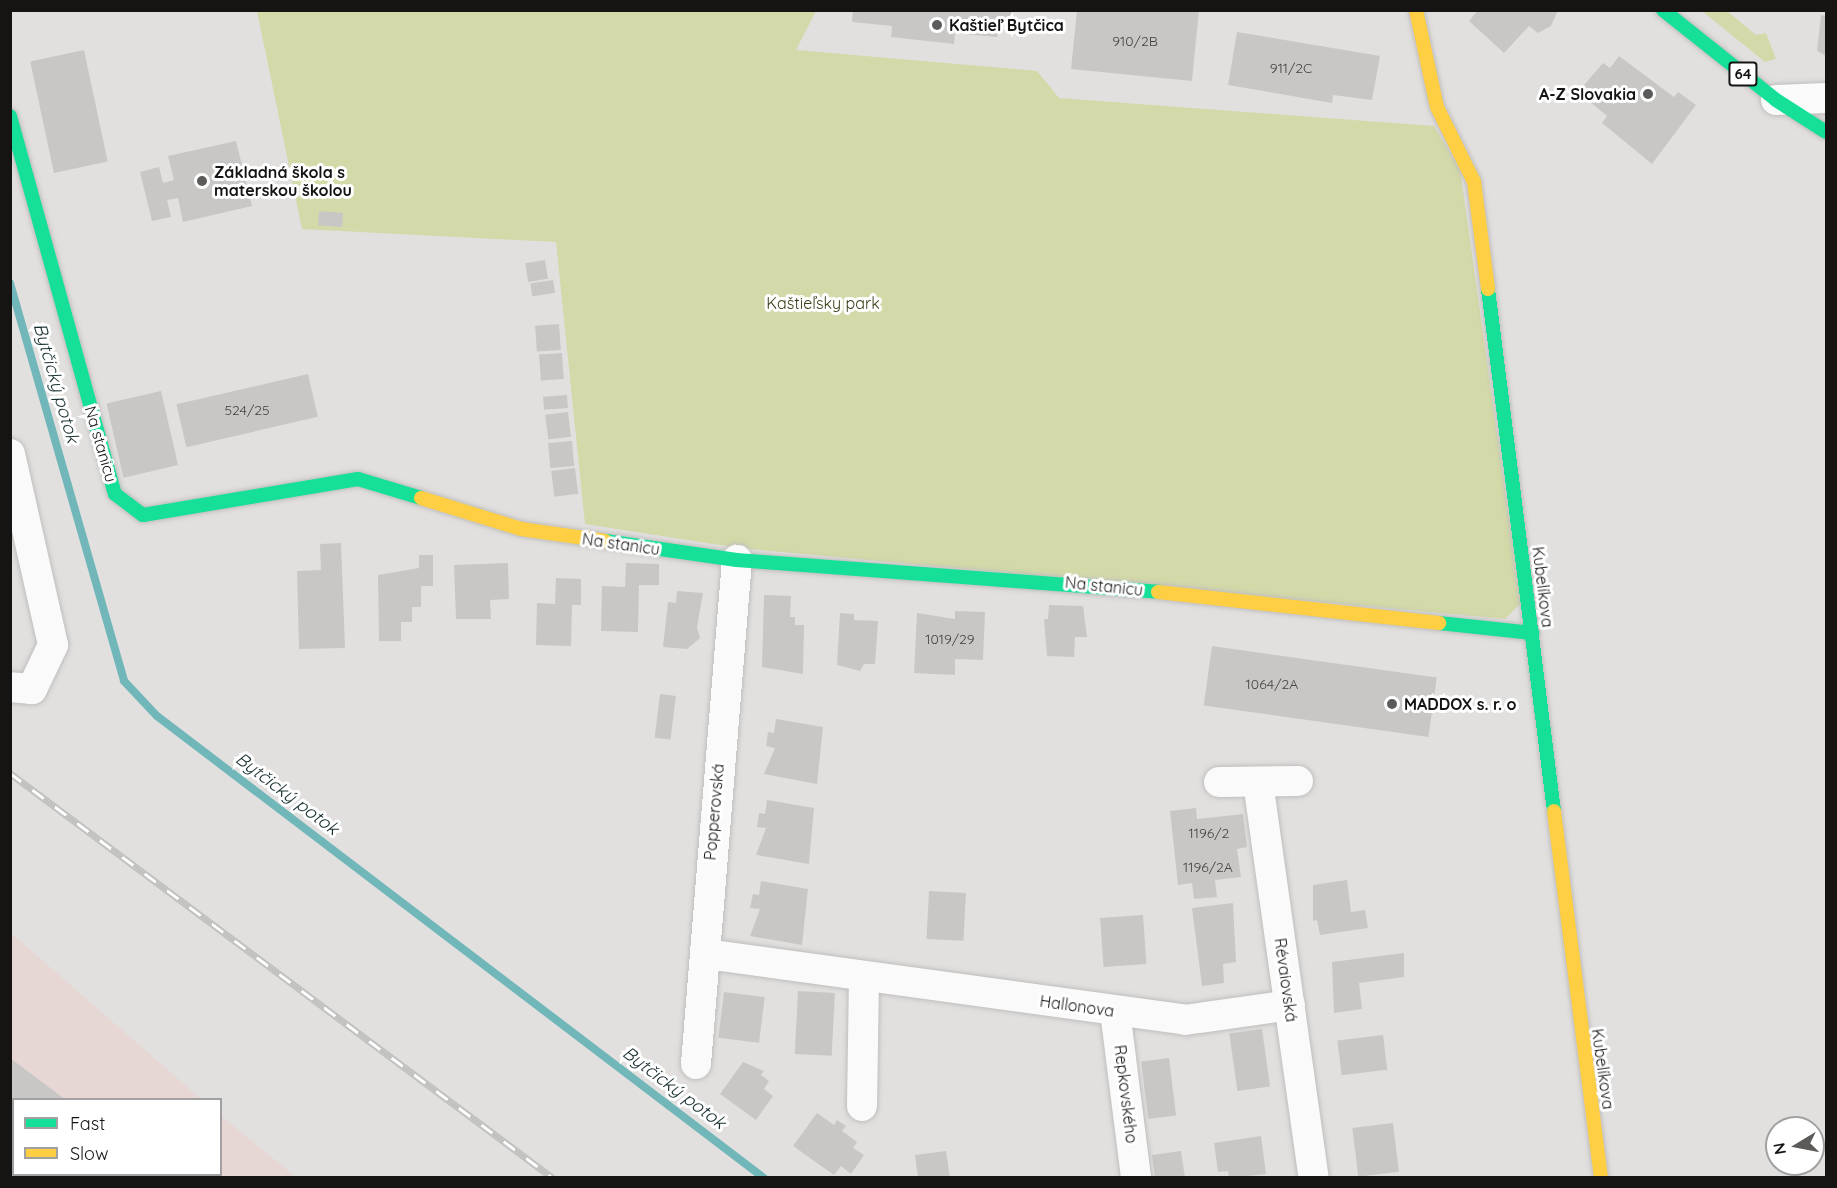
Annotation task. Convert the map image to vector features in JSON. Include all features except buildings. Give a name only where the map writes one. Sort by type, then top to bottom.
[{"type":"street","name":"Kubelíkova","points":[[1416,10],[1437,107],[1474,182],[1533,633],[1538,710],[1601,1178]]},
{"type":"street","name":"64","points":[[1663,10],[1776,100],[1827,132]]},
{"type":"street","points":[[1776,100],[1827,98]]},
{"type":"street","name":"Na stanicu","points":[[10,116],[115,494],[143,515],[358,479],[521,529],[737,560],[1066,582],[1533,633]]},
{"type":"street","points":[[10,454],[53,645],[32,689],[10,687]]},
{"type":"street","name":"Popperovská","points":[[696,1064],[706,954],[706,897],[737,560]]},
{"type":"street","points":[[1219,782],[1298,781]]},
{"type":"street","name":"Révaiovská","points":[[1258,782],[1314,1178]]},
{"type":"street","name":"Hallonova","points":[[706,954],[1185,1020],[1290,1005]]},
{"type":"street","points":[[862,1106],[864,977]]},
{"type":"street","name":"Repkovského","points":[[1115,1011],[1136,1178]]},
{"type":"shaded area","points":[[10,932],[200,1098],[12,1098],[12,1176],[222,1176],[222,1117],[296,1177],[11,1177]]},
{"type":"green space","name":"Kaštieľsky park","points":[[257,11],[816,11],[796,50],[1037,71],[1059,98],[1434,126],[1460,169],[1521,603],[1505,619],[739,548],[585,524],[556,242],[302,229]]},
{"type":"green space","points":[[1702,11],[1727,11],[1756,35],[1766,33],[1776,59],[1765,62]]},
{"type":"waterway","name":"Bytčický potok","points":[[10,283],[124,681],[157,716],[764,1178]]},
{"type":"railway","points":[[10,773],[553,1178]]},
{"type":"traffic: fast","points":[[1663,10],[1776,100],[1826,132]]},
{"type":"traffic: fast","points":[[10,116],[115,494],[143,515],[358,479],[421,498]]},
{"type":"traffic: fast","points":[[1488,289],[1554,811]]},
{"type":"traffic: fast","points":[[605,541],[737,560],[1158,592]]},
{"type":"traffic: fast","points":[[1439,623],[1532,633]]},
{"type":"traffic: slow","points":[[1416,10],[1437,107],[1474,182],[1488,289]]},
{"type":"traffic: slow","points":[[421,498],[521,529],[605,541]]},
{"type":"traffic: slow","points":[[1158,592],[1439,623]]},
{"type":"traffic: slow","points":[[1554,811],[1601,1178]]},
{"type":"place","name":"Kaštieľ Bytčica","points":[[937,25]]},
{"type":"place","name":"A-Z Slovakia","points":[[1648,94]]},
{"type":"place","name":"Základná škola s materskou školou","points":[[202,181]]},
{"type":"place","name":"MADDOX s. r. o","points":[[1392,704]]}]
